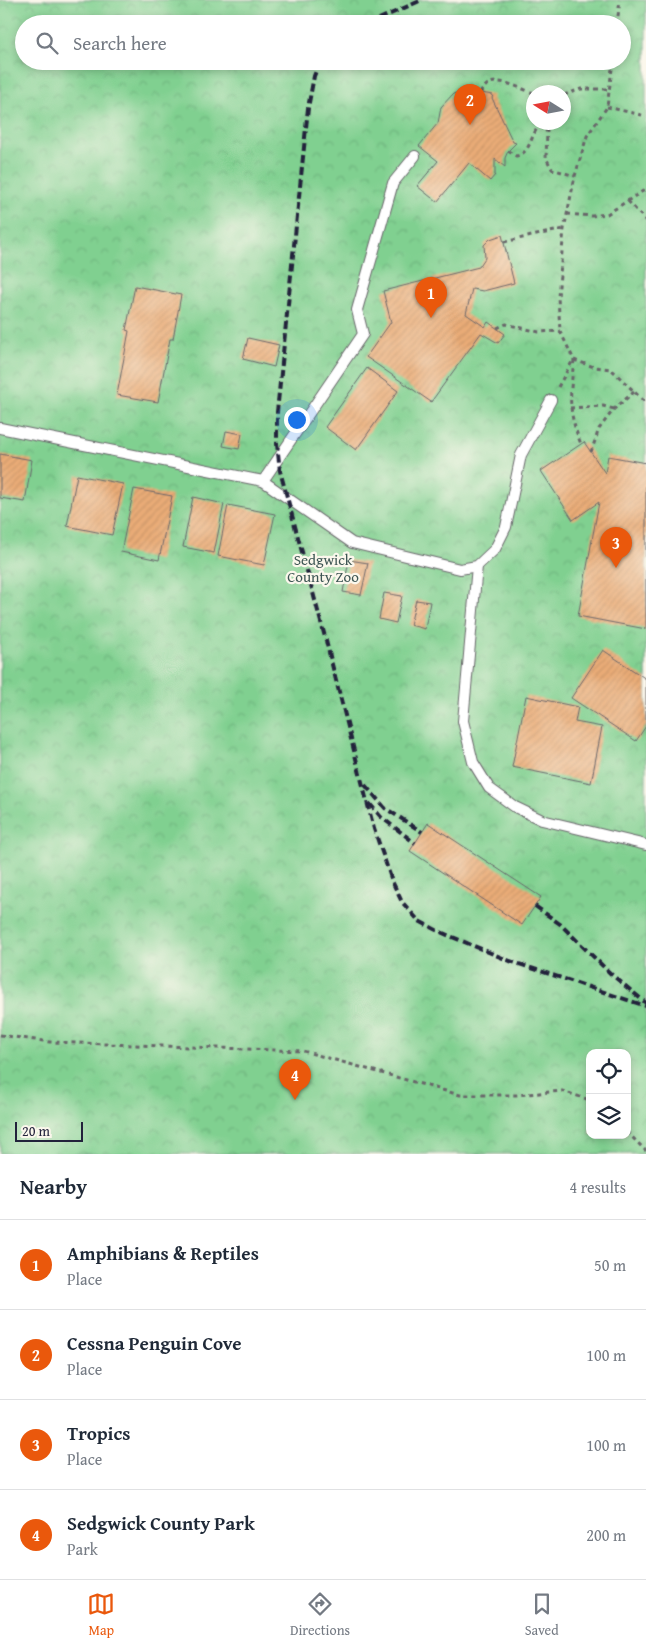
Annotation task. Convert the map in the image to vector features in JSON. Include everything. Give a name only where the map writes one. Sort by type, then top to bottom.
[{"type":"lane","points":[[263,481],[363,334],[357,310],[393,183],[416,156]]},
{"type":"lane","points":[[0,428],[263,481],[352,542],[460,569],[477,566],[495,549],[506,526],[522,455],[551,400]]},
{"type":"lane","points":[[477,566],[463,721],[473,762],[489,788],[514,807],[542,820],[646,845]]},
{"type":"path","points":[[618,15],[620,0]]},
{"type":"path","points":[[581,444],[573,425],[570,408],[574,360],[560,330],[558,297],[564,229],[575,176],[587,136],[607,106],[612,70]]},
{"type":"path","points":[[480,94],[486,85],[494,82],[503,83],[526,91]]},
{"type":"path","points":[[571,93],[581,89],[610,88]]},
{"type":"path","points":[[607,106],[646,116]]},
{"type":"path","points":[[508,151],[516,156],[523,155],[539,126],[547,131],[546,158],[552,169],[575,176]]},
{"type":"path","points":[[567,214],[592,216],[607,214],[646,189]]},
{"type":"path","points":[[628,201],[646,221]]},
{"type":"path","points":[[504,242],[564,229]]},
{"type":"path","points":[[497,328],[506,324],[539,332],[560,330]]},
{"type":"path","points":[[574,360],[611,369],[646,403]]},
{"type":"path","points":[[551,400],[574,360]]},
{"type":"path","points":[[592,452],[599,429],[614,409],[634,392]]},
{"type":"path","points":[[570,408],[603,406],[614,409]]},
{"type":"path","points":[[0,1035],[50,1042],[303,1051],[460,1095],[516,1095],[562,1090],[586,1099]]},
{"type":"path","points":[[631,1136],[646,1151]]},
{"type":"green space","name":"Sedgwick County Zoo","points":[[0,0],[646,0],[646,1154],[0,1154]]},
{"type":"building","points":[[467,89],[493,95],[492,98],[513,142],[516,143],[508,151],[505,158],[505,167],[495,159],[495,175],[490,181],[469,163],[437,202],[417,186],[438,161],[419,146],[438,123],[441,107],[453,94]]},
{"type":"building","points":[[502,235],[514,283],[483,291],[472,289],[466,314],[485,327],[488,322],[505,334],[498,343],[481,333],[431,402],[366,357],[391,322],[383,291],[479,267],[485,258],[484,245],[490,239]]},
{"type":"building","points":[[135,286],[181,295],[173,339],[170,339],[158,402],[117,395],[129,331],[126,330]]},
{"type":"building","points":[[248,338],[279,345],[274,367],[243,359]]},
{"type":"building","points":[[367,368],[398,391],[356,450],[325,427]]},
{"type":"building","points":[[226,431],[242,434],[239,449],[223,446]]},
{"type":"building","points":[[584,442],[605,473],[608,456],[646,463],[646,629],[578,616],[599,502],[573,520],[541,471]]},
{"type":"building","points":[[0,454],[32,460],[25,502],[0,498]]},
{"type":"building","points":[[77,475],[123,484],[112,535],[67,526]]},
{"type":"building","points":[[134,489],[172,496],[159,560],[121,552]]},
{"type":"building","points":[[193,497],[224,504],[214,553],[183,547]]},
{"type":"building","points":[[228,505],[275,514],[264,565],[218,556]]},
{"type":"building","points":[[349,560],[368,563],[361,595],[343,592]]},
{"type":"building","points":[[384,593],[402,596],[396,623],[379,619]]},
{"type":"building","points":[[416,600],[430,602],[425,629],[410,625]]},
{"type":"building","points":[[603,650],[646,679],[646,726],[636,741],[571,698]]},
{"type":"building","points":[[526,696],[578,707],[575,722],[602,727],[591,783],[512,767]]},
{"type":"building","points":[[428,823],[541,897],[522,925],[410,851]]},
{"type":"railway","points":[[388,15],[422,0]]},
{"type":"railway","points":[[316,70],[308,108],[277,412],[277,444],[280,471],[374,829],[392,881],[402,902],[419,921],[438,931],[510,961],[646,1006]]},
{"type":"railway","points":[[365,785],[385,808],[422,832]]},
{"type":"railway","points":[[369,803],[381,817],[415,843]]},
{"type":"railway","points":[[535,906],[560,924],[611,974],[646,1003]]},
{"type":"place","name":"Cessna Penguin Cove","points":[[470,125]]},
{"type":"place","name":"Amphibians & Reptiles","points":[[431,318]]},
{"type":"place","name":"Tropics","points":[[616,568]]},
{"type":"place","name":"Sedgwick County Park","points":[[295,1100]]}]
